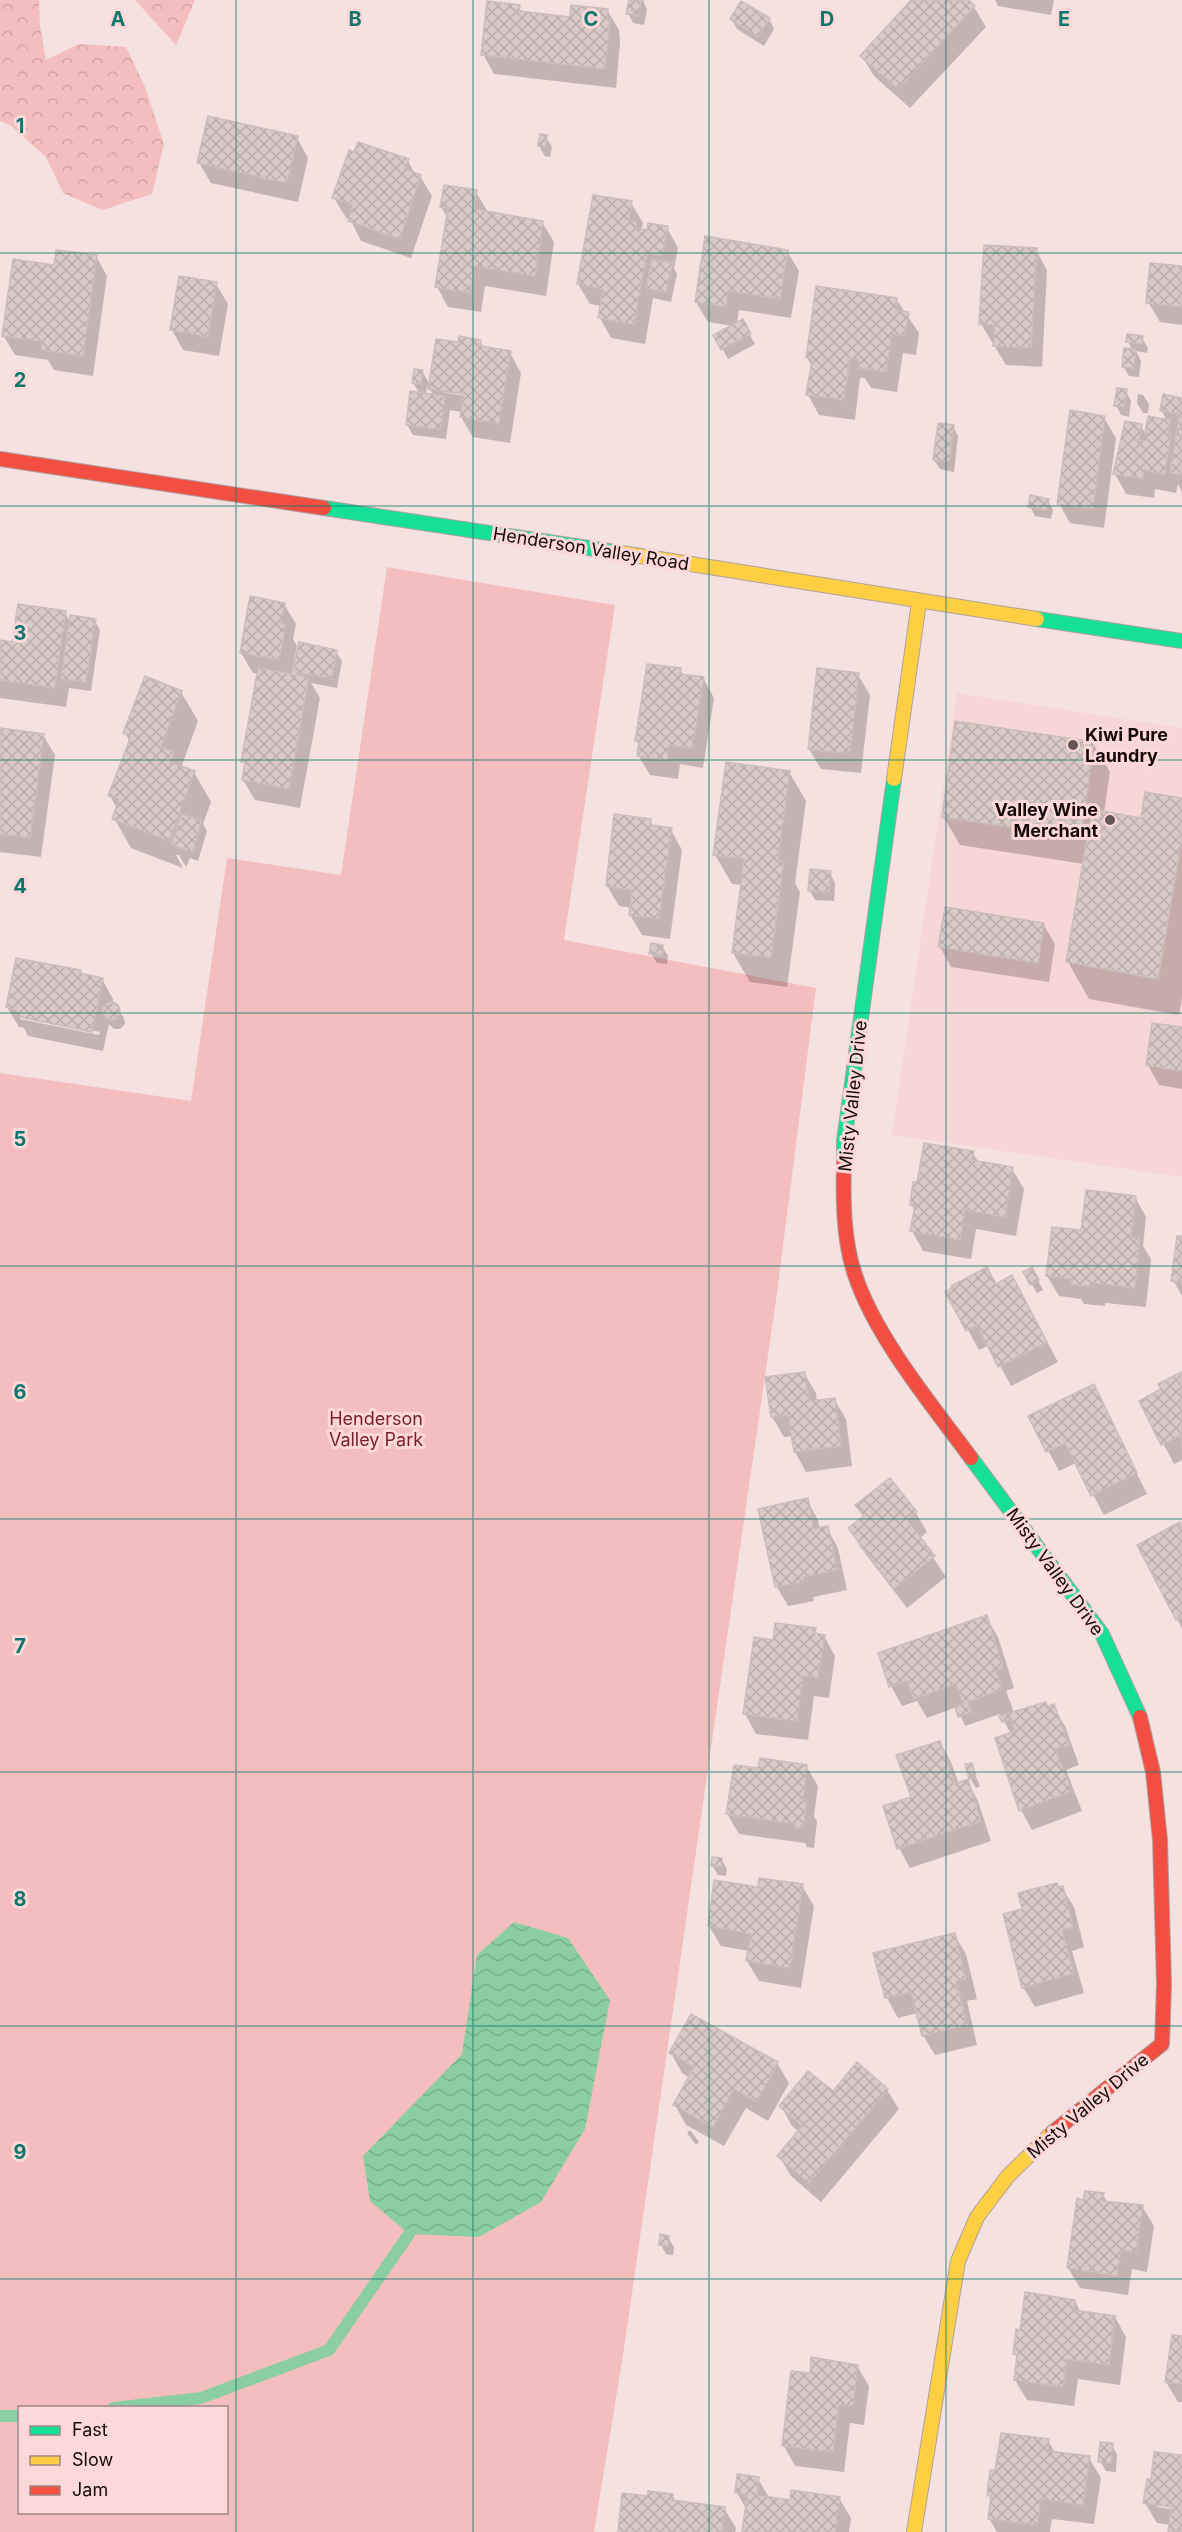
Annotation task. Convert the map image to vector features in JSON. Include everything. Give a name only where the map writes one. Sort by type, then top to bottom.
[{"type":"street","name":"Henderson Valley Road","points":[[0,459],[850,588],[919,602],[1182,641]]},
{"type":"street","name":"Misty Valley Drive","points":[[914,2532],[958,2261],[977,2217],[1008,2176],[1062,2124],[1162,2044],[1164,1984],[1160,1839],[1153,1772],[1139,1712],[1102,1634],[919,1388],[880,1330],[855,1275],[843,1208],[844,1141],[919,602]]},
{"type":"shaded area","points":[[957,693],[1182,728],[1182,1177],[892,1135]]},
{"type":"green space","points":[[0,0],[39,0],[40,26],[46,60],[79,44],[126,47],[145,87],[164,144],[152,194],[102,210],[63,193],[46,157],[10,125],[0,121]]},
{"type":"green space","points":[[135,0],[195,0],[176,45]]},
{"type":"green space","name":"Henderson Valley Park","points":[[387,567],[615,605],[564,940],[816,988],[777,1293],[623,2355],[594,2532],[0,2532],[0,1073],[191,1101],[227,858],[341,875]]},
{"type":"water","points":[[514,1922],[568,1938],[610,2000],[585,2129],[541,2202],[479,2237],[409,2234],[370,2201],[363,2156],[462,2054],[477,1955]]},
{"type":"building","points":[[629,0],[642,0],[638,16],[626,14]]},
{"type":"building","points":[[911,0],[969,0],[975,6],[898,89],[860,56]]},
{"type":"building","points":[[487,1],[520,5],[519,11],[570,17],[571,5],[608,9],[607,20],[610,20],[605,69],[481,55]]},
{"type":"building","points":[[741,1],[770,18],[758,37],[730,19]]},
{"type":"building","points":[[208,116],[298,136],[287,183],[197,163]]},
{"type":"building","points":[[540,134],[547,135],[545,148],[538,146]]},
{"type":"building","points":[[358,142],[409,159],[405,169],[421,175],[400,239],[348,221],[353,205],[332,198],[349,150],[354,152]]},
{"type":"building","points":[[444,185],[477,190],[474,209],[543,221],[535,276],[474,266],[470,293],[435,287],[448,208],[440,207]]},
{"type":"building","points":[[593,195],[632,201],[629,221],[637,222],[636,228],[647,230],[648,223],[668,226],[662,256],[647,253],[634,324],[598,318],[603,289],[577,284]]},
{"type":"building","points":[[705,236],[788,250],[780,299],[728,291],[726,307],[695,302]]},
{"type":"building","points":[[984,245],[1037,248],[1031,348],[993,346],[995,325],[979,324]]},
{"type":"building","points":[[56,250],[97,255],[83,356],[41,350],[42,341],[2,336],[13,259],[54,265]]},
{"type":"building","points":[[652,259],[673,263],[666,292],[646,288]]},
{"type":"building","points":[[1150,263],[1182,266],[1182,307],[1146,303]]},
{"type":"building","points":[[179,276],[217,282],[208,337],[170,330]]},
{"type":"building","points":[[816,286],[897,298],[896,310],[909,312],[905,335],[892,334],[886,372],[858,368],[859,359],[850,358],[844,400],[806,395],[812,359],[806,358]]},
{"type":"building","points":[[743,319],[751,334],[721,350],[713,335]]},
{"type":"building","points":[[1127,334],[1143,336],[1142,344],[1126,342]]},
{"type":"building","points":[[459,336],[481,340],[480,346],[511,351],[499,424],[460,417],[464,394],[428,389],[436,339],[458,342]]},
{"type":"building","points":[[1124,348],[1136,349],[1134,368],[1122,367]]},
{"type":"building","points":[[414,369],[423,370],[421,384],[412,383]]},
{"type":"building","points":[[1117,388],[1127,389],[1124,407],[1114,406]]},
{"type":"building","points":[[410,391],[445,396],[441,430],[406,425]]},
{"type":"building","points":[[1163,394],[1182,398],[1182,475],[1170,473],[1179,414],[1160,411]]},
{"type":"building","points":[[1070,410],[1105,416],[1093,509],[1057,504]]},
{"type":"building","points":[[1148,416],[1171,420],[1165,474],[1144,470],[1143,479],[1113,474],[1125,421],[1142,424],[1139,440],[1147,441],[1148,433],[1145,432]]},
{"type":"building","points":[[938,423],[954,425],[949,462],[933,460]]},
{"type":"building","points":[[1030,495],[1049,499],[1046,510],[1028,507]]},
{"type":"building","points":[[250,596],[285,603],[281,623],[286,625],[279,660],[240,653]]},
{"type":"building","points":[[18,604],[66,611],[55,688],[0,680],[0,640],[12,642]]},
{"type":"building","points":[[70,615],[96,619],[86,682],[61,679]]},
{"type":"building","points":[[299,642],[337,650],[332,679],[293,672]]},
{"type":"building","points":[[647,664],[681,668],[680,674],[704,677],[692,748],[669,745],[667,760],[637,756],[639,741],[635,741]]},
{"type":"building","points":[[258,668],[309,677],[289,789],[242,780],[245,762],[241,762]]},
{"type":"building","points":[[817,668],[859,673],[850,754],[808,749]]},
{"type":"building","points":[[145,676],[182,691],[161,747],[174,752],[170,762],[195,771],[169,841],[112,819],[119,799],[108,796],[131,736],[123,733]]},
{"type":"building","points":[[955,721],[1094,742],[1081,837],[942,817]]},
{"type":"building","points":[[0,728],[44,734],[30,838],[0,834]]},
{"type":"building","points":[[726,762],[790,771],[778,860],[784,861],[771,958],[732,953],[744,859],[713,855]]},
{"type":"building","points":[[1145,792],[1182,798],[1182,838],[1158,979],[1066,962],[1092,809],[1141,818]]},
{"type":"building","points":[[181,814],[202,820],[193,852],[171,845]]},
{"type":"building","points":[[614,814],[651,819],[650,825],[672,828],[659,919],[629,915],[632,890],[606,886]]},
{"type":"building","points":[[810,869],[831,871],[829,892],[808,891]]},
{"type":"building","points":[[945,907],[1044,923],[1038,963],[938,947]]},
{"type":"building","points":[[651,943],[663,945],[662,955],[649,954]]},
{"type":"building","points":[[16,958],[81,970],[80,973],[103,978],[92,1032],[15,1016],[17,1010],[6,1007]]},
{"type":"building","points":[[111,1002],[117,1005],[120,1011],[117,1017],[111,1020],[105,1017],[102,1011],[105,1005]]},
{"type":"building","points":[[1152,1023],[1182,1027],[1182,1071],[1146,1065]]},
{"type":"building","points":[[924,1143],[974,1151],[972,1160],[1013,1167],[1005,1217],[965,1210],[960,1240],[910,1231],[915,1205],[910,1205],[913,1182],[917,1182]]},
{"type":"building","points":[[1086,1190],[1136,1196],[1131,1237],[1140,1238],[1135,1288],[1094,1283],[1094,1287],[1071,1284],[1071,1279],[1046,1276],[1052,1227],[1081,1230]]},
{"type":"building","points":[[1177,1236],[1182,1236],[1182,1282],[1171,1281]]},
{"type":"building","points":[[987,1267],[996,1284],[1012,1275],[1047,1342],[998,1367],[977,1325],[966,1331],[945,1292],[952,1288],[951,1286]]},
{"type":"building","points":[[1032,1267],[1039,1280],[1030,1285],[1023,1272]]},
{"type":"building","points":[[805,1372],[809,1401],[835,1398],[841,1446],[794,1452],[788,1415],[771,1417],[765,1377]]},
{"type":"building","points":[[1181,1372],[1182,1435],[1161,1445],[1139,1401],[1161,1389],[1158,1384]]},
{"type":"building","points":[[1094,1384],[1137,1473],[1091,1496],[1065,1443],[1046,1452],[1028,1416]]},
{"type":"building","points":[[890,1478],[917,1512],[907,1520],[935,1556],[894,1589],[848,1528],[864,1516],[855,1505]]},
{"type":"building","points":[[808,1498],[814,1529],[828,1526],[837,1570],[803,1577],[804,1582],[775,1587],[758,1509]]},
{"type":"building","points":[[1180,1522],[1182,1526],[1182,1617],[1176,1620],[1137,1545]]},
{"type":"building","points":[[987,1615],[1003,1668],[996,1671],[1002,1689],[963,1704],[956,1684],[914,1699],[907,1681],[889,1687],[878,1653]]},
{"type":"building","points":[[775,1623],[816,1628],[815,1633],[825,1635],[818,1678],[803,1676],[797,1721],[743,1714],[754,1637],[773,1640]]},
{"type":"building","points":[[968,1702],[972,1712],[958,1717],[955,1707]]},
{"type":"building","points":[[1046,1702],[1048,1706],[1054,1704],[1069,1745],[1055,1749],[1072,1791],[1019,1811],[995,1738],[1015,1731],[1011,1719],[1002,1722],[999,1716]]},
{"type":"building","points":[[940,1741],[955,1784],[968,1779],[981,1821],[897,1849],[883,1806],[911,1797],[896,1755]]},
{"type":"building","points":[[760,1758],[807,1765],[803,1800],[807,1800],[803,1828],[794,1828],[795,1824],[726,1814],[734,1765],[758,1768]]},
{"type":"building","points":[[972,1763],[976,1776],[969,1779],[965,1764]]},
{"type":"building","points":[[712,1857],[722,1858],[721,1867],[711,1866]]},
{"type":"building","points":[[759,1878],[803,1884],[790,1968],[746,1961],[751,1934],[708,1926],[714,1880],[758,1887]]},
{"type":"building","points":[[1057,1883],[1058,1887],[1063,1886],[1073,1927],[1062,1931],[1074,1973],[1022,1988],[1003,1914],[1022,1909],[1018,1893]]},
{"type":"building","points":[[955,1933],[966,1979],[956,1981],[967,2025],[922,2036],[911,1992],[885,1998],[873,1953]]},
{"type":"building","points":[[691,2014],[778,2062],[757,2102],[734,2089],[713,2127],[673,2105],[694,2067],[669,2053]]},
{"type":"building","points":[[857,2062],[888,2089],[809,2183],[777,2156],[802,2126],[779,2106],[808,2071],[833,2091]]},
{"type":"building","points":[[1085,2191],[1104,2193],[1102,2201],[1143,2205],[1136,2252],[1121,2250],[1117,2276],[1067,2268],[1077,2198],[1083,2200]]},
{"type":"building","points":[[660,2234],[669,2236],[668,2246],[659,2245]]},
{"type":"building","points":[[1025,2292],[1075,2300],[1074,2310],[1115,2316],[1109,2365],[1067,2359],[1063,2387],[1014,2380],[1017,2355],[1013,2354],[1016,2329],[1020,2330]]},
{"type":"building","points":[[1172,2335],[1182,2336],[1182,2384],[1165,2382]]},
{"type":"building","points":[[811,2357],[858,2365],[853,2406],[839,2404],[833,2452],[782,2446],[791,2371],[810,2373]]},
{"type":"building","points":[[1001,2433],[1049,2439],[1048,2451],[1090,2456],[1083,2505],[1041,2499],[1037,2525],[988,2519],[991,2496],[987,2495],[990,2470],[995,2470]]},
{"type":"building","points":[[1100,2442],[1113,2443],[1111,2463],[1098,2462]]},
{"type":"building","points":[[1154,2452],[1182,2455],[1182,2532],[1168,2532],[1171,2507],[1143,2503],[1147,2479],[1151,2480]]},
{"type":"building","points":[[737,2474],[759,2477],[757,2495],[790,2500],[791,2490],[840,2497],[835,2532],[742,2532],[747,2495],[735,2493]]},
{"type":"building","points":[[648,2491],[673,2494],[672,2500],[725,2507],[722,2532],[618,2532],[622,2493],[647,2496]]},
{"type":"waterway","points":[[131,2406],[201,2398],[329,2350],[409,2234]]},
{"type":"waterway","points":[[0,2416],[18,2416]]},
{"type":"traffic: fast","points":[[324,508],[615,552]]},
{"type":"traffic: fast","points":[[1037,619],[1182,641]]},
{"type":"traffic: fast","points":[[844,1161],[844,1141],[894,779]]},
{"type":"traffic: fast","points":[[971,1458],[1102,1634],[1140,1717]]},
{"type":"traffic: slow","points":[[615,552],[1037,619]]},
{"type":"traffic: slow","points":[[894,779],[919,602]]},
{"type":"traffic: slow","points":[[914,2532],[958,2261],[977,2217],[1008,2176],[1052,2133]]},
{"type":"traffic: jam","points":[[0,459],[324,508]]},
{"type":"traffic: jam","points":[[844,1161],[844,1204],[848,1248],[864,1299],[876,1323],[906,1370],[971,1458]]},
{"type":"traffic: jam","points":[[1052,2133],[1162,2044],[1164,1984],[1160,1840],[1153,1772],[1140,1717]]},
{"type":"place","name":"Kiwi Pure Laundry","points":[[1073,745]]},
{"type":"place","name":"Valley Wine Merchant","points":[[1110,820]]}]
